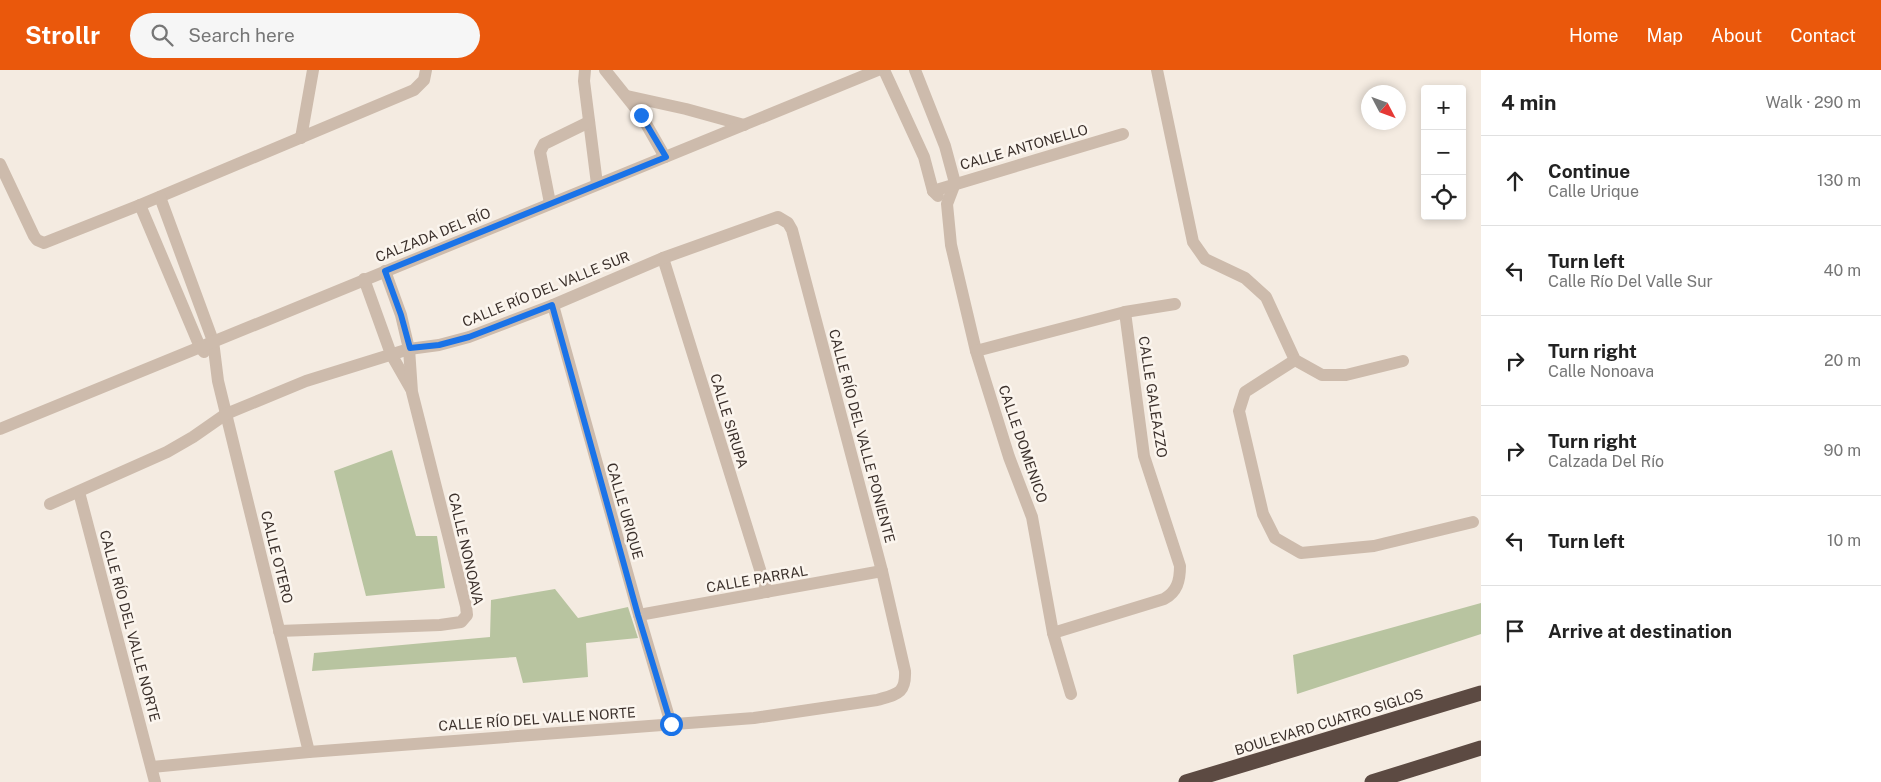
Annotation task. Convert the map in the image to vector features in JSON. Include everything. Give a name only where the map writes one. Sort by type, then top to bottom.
[{"type":"highway","name":"BOULEVARD CUATRO SIGLOS","points":[[1186,782],[1481,693]]},
{"type":"highway","points":[[1372,782],[1481,748]]},
{"type":"street","points":[[301,138],[313,70]]},
{"type":"street","points":[[0,164],[34,236],[42,242],[160,197],[414,90],[424,80],[426,70]]},
{"type":"street","points":[[585,70],[584,81],[597,184]]},
{"type":"street","points":[[605,70],[627,96],[666,157]]},
{"type":"street","name":"CALZADA DEL RÍO","points":[[0,429],[878,70]]},
{"type":"street","points":[[884,70],[924,157],[933,191],[947,204]]},
{"type":"street","points":[[915,70],[945,146],[955,183]]},
{"type":"street","points":[[1157,70],[1193,242],[1205,259],[1245,278],[1266,297],[1295,360],[1322,375],[1346,375],[1403,362]]},
{"type":"street","points":[[627,96],[686,109],[744,125]]},
{"type":"street","points":[[550,203],[540,152],[542,147],[544,144],[589,122]]},
{"type":"street","name":"CALLE ANTONELLO","points":[[933,191],[1124,134]]},
{"type":"street","name":"CALLE DOMENICO","points":[[955,183],[947,204],[952,245],[976,351],[1009,457],[1032,517],[1053,633],[1071,694]]},
{"type":"street","name":"CALLE OTERO","points":[[160,197],[213,341],[216,369],[226,414],[309,752]]},
{"type":"street","name":"CALLE OTERO","points":[[140,205],[200,346],[216,369]]},
{"type":"street","name":"CALLE RÍO DEL VALLE SUR","points":[[50,504],[167,452],[226,414],[306,381],[410,348],[439,345],[469,337],[552,305],[663,258],[778,217]]},
{"type":"street","name":"CALLE RÍO DEL VALLE PONIENTE","points":[[778,217],[788,223],[792,230],[882,571],[905,671]]},
{"type":"street","name":"CALLE SIRUPA","points":[[663,258],[767,592]]},
{"type":"street","name":"CALLE NONOAVA","points":[[280,631],[440,625],[461,622],[467,615],[412,392],[410,348],[401,315],[385,271]]},
{"type":"street","name":"CALLE NONOAVA","points":[[364,279],[391,354],[412,392]]},
{"type":"street","points":[[976,351],[1125,312],[1175,304]]},
{"type":"street","name":"CALLE URIQUE","points":[[552,305],[638,615],[671,724]]},
{"type":"street","name":"CALLE GALEAZZO","points":[[1053,633],[1164,599],[1174,591],[1179,581],[1180,566],[1144,456],[1125,312]]},
{"type":"street","points":[[1295,360],[1244,392],[1239,411],[1263,514],[1275,538],[1302,553],[1374,546],[1473,522]]},
{"type":"street","name":"CALLE RÍO DEL VALLE NORTE","points":[[79,492],[155,782]]},
{"type":"street","name":"CALLE PARRAL","points":[[638,615],[882,571]]},
{"type":"street","name":"CALLE RÍO DEL VALLE NORTE","points":[[152,767],[309,752],[754,718],[877,700],[897,694],[905,686],[905,671]]},
{"type":"green space","points":[[392,450],[416,536],[437,536],[445,588],[366,596],[334,471]]},
{"type":"green space","points":[[555,589],[578,618],[628,607],[638,638],[586,643],[588,677],[523,683],[516,657],[312,671],[314,653],[490,637],[491,600]]},
{"type":"green space","points":[[1481,603],[1481,634],[1297,694],[1293,655]]},
{"type":"route","points":[[641,115],[666,157],[385,271],[401,315],[410,348],[439,345],[469,337],[552,305],[638,615],[671,724]]}]
